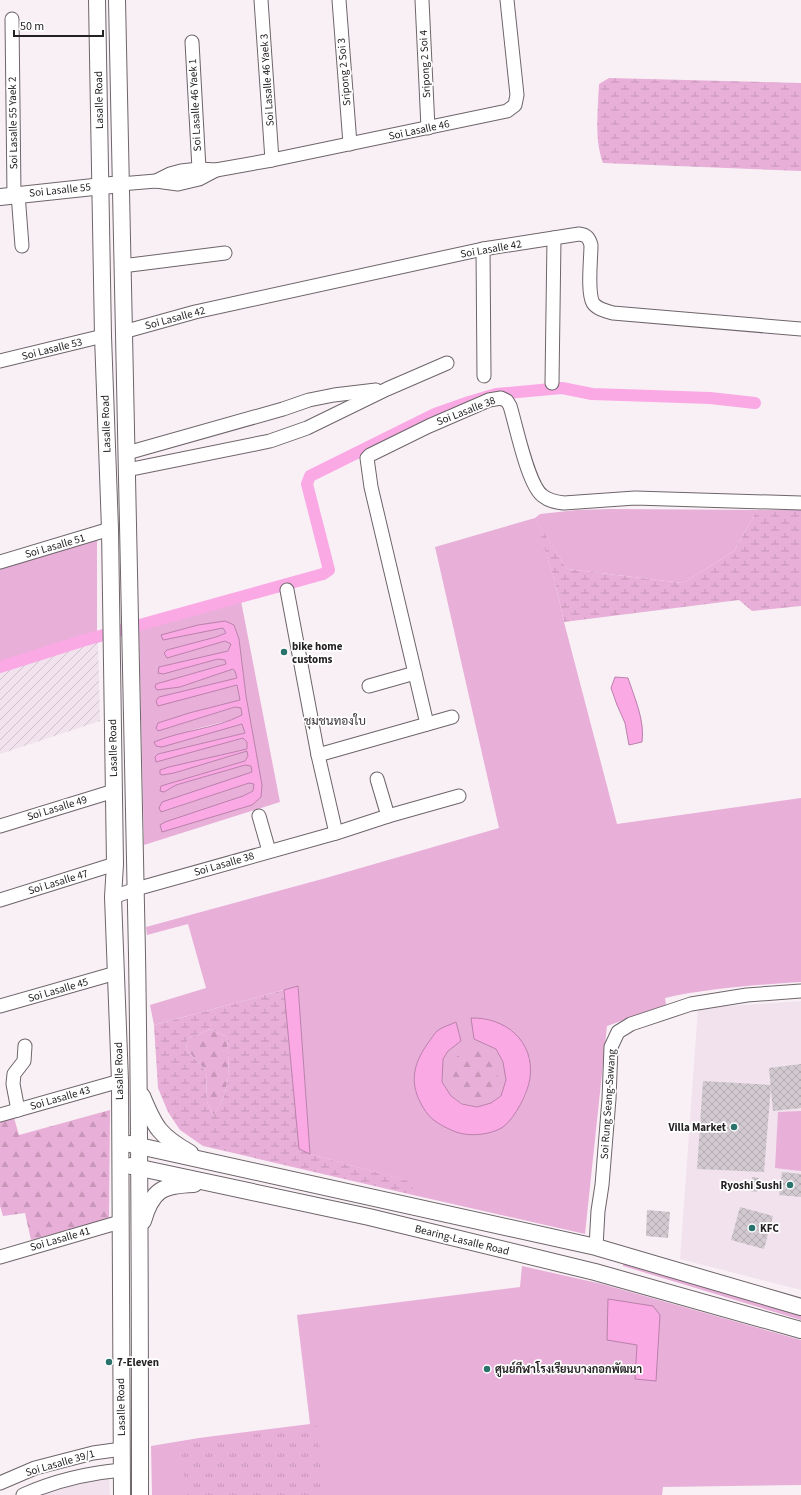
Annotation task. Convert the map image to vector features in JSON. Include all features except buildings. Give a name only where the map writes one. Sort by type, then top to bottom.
[{"type":"street","name":"Lasalle Road","points":[[96,0],[103,336],[110,529],[115,864],[113,897],[120,1081],[122,1495]]},
{"type":"street","name":"Lasalle Road","points":[[117,0],[139,1069],[140,1495]]},
{"type":"street","name":"Soi Lasalle 46 Yaek 3","points":[[261,0],[272,160]]},
{"type":"street","name":"Sripong 2 Soi 3","points":[[339,0],[350,144]]},
{"type":"street","name":"Sripong 2 Soi 4","points":[[422,0],[428,128]]},
{"type":"street","name":"Soi Lasalle 46","points":[[156,181],[170,174],[199,169],[216,170],[272,160],[507,111],[515,105],[517,95],[507,0]]},
{"type":"street","name":"Soi Lasalle 55 Yaek 2","points":[[12,19],[6,51],[11,195],[22,246]]},
{"type":"street","name":"Soi Lasalle 46 Yaek 1","points":[[192,42],[199,169]]},
{"type":"street","name":"Soi Lasalle 46","points":[[120,184],[156,181],[178,184],[199,179],[216,170]]},
{"type":"street","name":"Soi Lasalle 55","points":[[11,195],[120,184]]},
{"type":"street","name":"Soi Lasalle 42","points":[[123,332],[195,312],[483,249],[579,234],[585,235],[589,239],[591,245],[590,290],[593,304],[602,310],[613,313],[801,329]]},
{"type":"street","points":[[552,383],[554,238]]},
{"type":"street","points":[[483,249],[484,376]]},
{"type":"street","points":[[122,266],[225,253]]},
{"type":"street","name":"Soi Lasalle 53","points":[[0,361],[103,336]]},
{"type":"street","points":[[127,470],[270,441],[308,428],[387,389],[447,363]]},
{"type":"street","points":[[126,453],[221,427],[309,400],[387,389]]},
{"type":"street","name":"Soi Lasalle 38","points":[[427,724],[371,488],[366,458],[429,426],[490,400],[501,398],[508,401],[532,482],[542,496],[552,501],[564,503],[636,498],[801,503]]},
{"type":"street","points":[[221,427],[227,449]]},
{"type":"street","name":"Soi Lasalle 51","points":[[0,562],[110,529]]},
{"type":"street","points":[[287,590],[318,755],[336,833]]},
{"type":"street","points":[[369,686],[416,673]]},
{"type":"street","points":[[318,755],[452,717]]},
{"type":"street","points":[[377,779],[388,816]]},
{"type":"street","name":"Soi Lasalle 49","points":[[0,826],[114,790]]},
{"type":"street","name":"Soi Lasalle 38","points":[[113,897],[136,888],[336,833],[388,816],[459,796]]},
{"type":"street","points":[[259,816],[269,851]]},
{"type":"street","name":"Soi Lasalle 47","points":[[0,900],[115,864]]},
{"type":"street","points":[[116,966],[137,956]]},
{"type":"street","name":"Soi Lasalle 45","points":[[0,1006],[116,966]]},
{"type":"street","name":"Soi Rung Seang-Sawang","points":[[596,1247],[609,1099],[611,1046],[618,1032],[631,1024],[691,1004],[747,994],[801,991]]},
{"type":"street","points":[[18,1110],[12,1084],[14,1074],[24,1061],[25,1046]]},
{"type":"street","points":[[139,1069],[142,1094],[155,1126],[166,1138],[195,1155],[218,1164]]},
{"type":"street","name":"Soi Lasalle 43","points":[[0,1115],[120,1081]]},
{"type":"street","name":"Bearing-Lasalle Road","points":[[120,1143],[596,1247],[801,1306]]},
{"type":"street","name":"Bearing-Lasalle Road","points":[[120,1164],[140,1167],[369,1217],[609,1276],[801,1330]]},
{"type":"street","points":[[140,1247],[142,1226],[147,1209],[155,1195],[163,1188],[174,1185],[204,1183],[223,1186]]},
{"type":"street","name":"Soi Lasalle 41","points":[[0,1256],[120,1222]]},
{"type":"street","points":[[609,1276],[615,1253]]},
{"type":"street","name":"Soi Lasalle 39/1","points":[[0,1483],[35,1468],[94,1453],[122,1449]]},
{"type":"street","points":[[23,1495],[40,1488],[96,1472],[122,1470]]},
{"type":"shaded area","points":[[225,621],[234,625],[239,639],[246,696],[262,785],[261,797],[252,805],[162,832],[160,825],[165,822],[243,796],[253,791],[254,784],[249,783],[161,812],[159,808],[162,802],[252,772],[251,766],[245,765],[176,785],[164,792],[160,791],[161,786],[245,761],[248,756],[247,751],[174,773],[162,775],[160,774],[160,770],[169,767],[247,749],[247,742],[243,738],[156,762],[155,757],[158,754],[245,733],[242,724],[162,747],[156,746],[154,742],[210,727],[242,715],[241,708],[235,707],[158,731],[156,728],[158,723],[189,713],[240,700],[237,685],[158,706],[156,701],[159,697],[237,678],[233,669],[180,687],[157,690],[155,687],[156,684],[226,664],[225,660],[218,659],[163,674],[158,673],[159,667],[228,651],[231,644],[225,641],[167,658],[164,653],[167,650],[226,633],[223,628],[163,640],[161,635],[198,625]]},
{"type":"shaded area","points":[[98,637],[100,721],[0,754],[0,669]]},
{"type":"shaded area","points":[[615,677],[628,678],[641,718],[643,734],[642,742],[629,745],[625,723],[611,688]]},
{"type":"shaded area","points":[[298,986],[310,1154],[299,1149],[284,990]]},
{"type":"shaded area","points":[[801,1001],[801,1290],[680,1259],[698,1008]]},
{"type":"shaded area","points":[[471,1018],[495,1022],[506,1027],[515,1034],[522,1042],[528,1053],[530,1065],[530,1078],[527,1091],[508,1123],[498,1130],[473,1135],[461,1134],[432,1119],[426,1112],[417,1094],[414,1077],[415,1069],[422,1052],[437,1031],[456,1022],[461,1041],[448,1051],[443,1059],[442,1082],[451,1096],[462,1104],[477,1107],[491,1103],[501,1096],[506,1080],[503,1062],[496,1049],[474,1039]]},
{"type":"shaded area","points":[[608,1299],[653,1306],[660,1315],[656,1381],[635,1379],[637,1345],[607,1340]]},
{"type":"shaded area","points":[[109,1476],[110,1495],[32,1495],[40,1491]]},
{"type":"green space","points":[[609,78],[801,83],[801,171],[603,163],[598,144],[597,114],[599,84]]},
{"type":"green space","points":[[577,510],[757,510],[734,551],[683,583],[567,569],[536,520],[555,582],[564,622],[617,824],[801,798],[801,982],[716,989],[665,998],[666,1005],[607,1026],[585,1234],[413,1195],[411,1182],[310,1154],[298,986],[154,1025],[150,1005],[206,988],[188,924],[147,935],[146,927],[326,878],[499,828],[435,547],[535,518],[540,514]],"holes":[[[456,1022],[461,1041],[448,1051],[443,1059],[442,1082],[451,1096],[463,1104],[477,1107],[491,1103],[501,1096],[507,1080],[503,1062],[496,1049],[474,1039],[530,1058],[526,1094],[515,1113],[502,1127],[415,1091]]]},
{"type":"green space","points":[[757,510],[801,510],[801,606],[752,611],[739,600],[564,622],[555,582],[535,518],[567,569],[683,583],[734,551]]},
{"type":"green space","points":[[97,538],[97,632],[0,663],[0,568]]},
{"type":"green space","points":[[241,601],[280,802],[144,845],[139,630]],"holes":[[[234,625],[239,639],[246,696],[262,785],[252,805],[165,822],[243,796],[253,791],[254,784],[249,783],[162,812],[159,808],[252,772],[251,766],[245,765],[176,785],[164,792],[162,786],[245,761],[248,756],[247,751],[174,773],[162,775],[248,749],[247,742],[243,738],[156,762],[158,754],[245,733],[242,724],[162,747],[192,730],[231,720],[242,715],[241,708],[236,707],[158,731],[156,728],[158,723],[189,713],[240,701],[237,685],[159,705],[237,678],[233,669],[180,687],[155,687],[157,684],[226,664],[225,660],[218,659],[163,674],[228,651],[231,644],[225,641],[167,658],[226,633],[223,628],[213,629]]]},
{"type":"green space","points":[[284,990],[299,1149],[310,1154],[412,1182],[413,1195],[203,1146],[180,1130],[168,1112],[158,1088],[154,1025]],"holes":[[[210,1029],[227,1037],[228,1078],[223,1098],[213,1115],[207,1102],[206,1071],[186,1049],[188,1039]]]},
{"type":"green space","points":[[210,1029],[227,1037],[228,1057],[228,1078],[226,1088],[219,1107],[213,1115],[207,1102],[206,1071],[186,1049],[188,1039]]},
{"type":"green space","points":[[481,1050],[496,1062],[498,1077],[489,1098],[477,1102],[462,1096],[452,1072],[452,1066],[454,1060],[465,1052]]},
{"type":"green space","points":[[110,1110],[109,1219],[31,1240],[25,1213],[3,1216],[0,1206],[0,1122],[14,1118],[19,1135]]},
{"type":"green space","points":[[801,1111],[801,1171],[775,1168],[778,1112]]},
{"type":"green space","points":[[623,1262],[801,1311],[801,1320],[623,1266]]},
{"type":"green space","name":"ศูนย์กีฬาโรงเรียนบางกอกพัฒนา","points":[[522,1266],[602,1284],[801,1340],[801,1485],[663,1487],[662,1495],[152,1495],[151,1446],[199,1438],[310,1424],[297,1315],[520,1287]]},
{"type":"green space","points":[[317,1426],[325,1495],[186,1495],[181,1444]]},
{"type":"waterway","points":[[0,667],[82,641],[323,574],[329,570],[307,484],[310,476],[435,414],[469,402],[496,394],[562,388],[592,394],[710,398],[755,403]]},
{"type":"place","name":"bike home customs","points":[[284,652]]},
{"type":"place","name":"Villa Market","points":[[734,1127]]},
{"type":"place","name":"Ryoshi Sushi","points":[[790,1185]]},
{"type":"place","name":"KFC","points":[[752,1228]]},
{"type":"place","name":"7-Eleven","points":[[109,1362]]},
{"type":"place","name":"ศูนย์กีฬาโรงเรียนบางกอกพัฒนา","points":[[487,1369]]},
{"type":"district","name":"ชุมชนทองใบ","points":[[335,721]]}]
